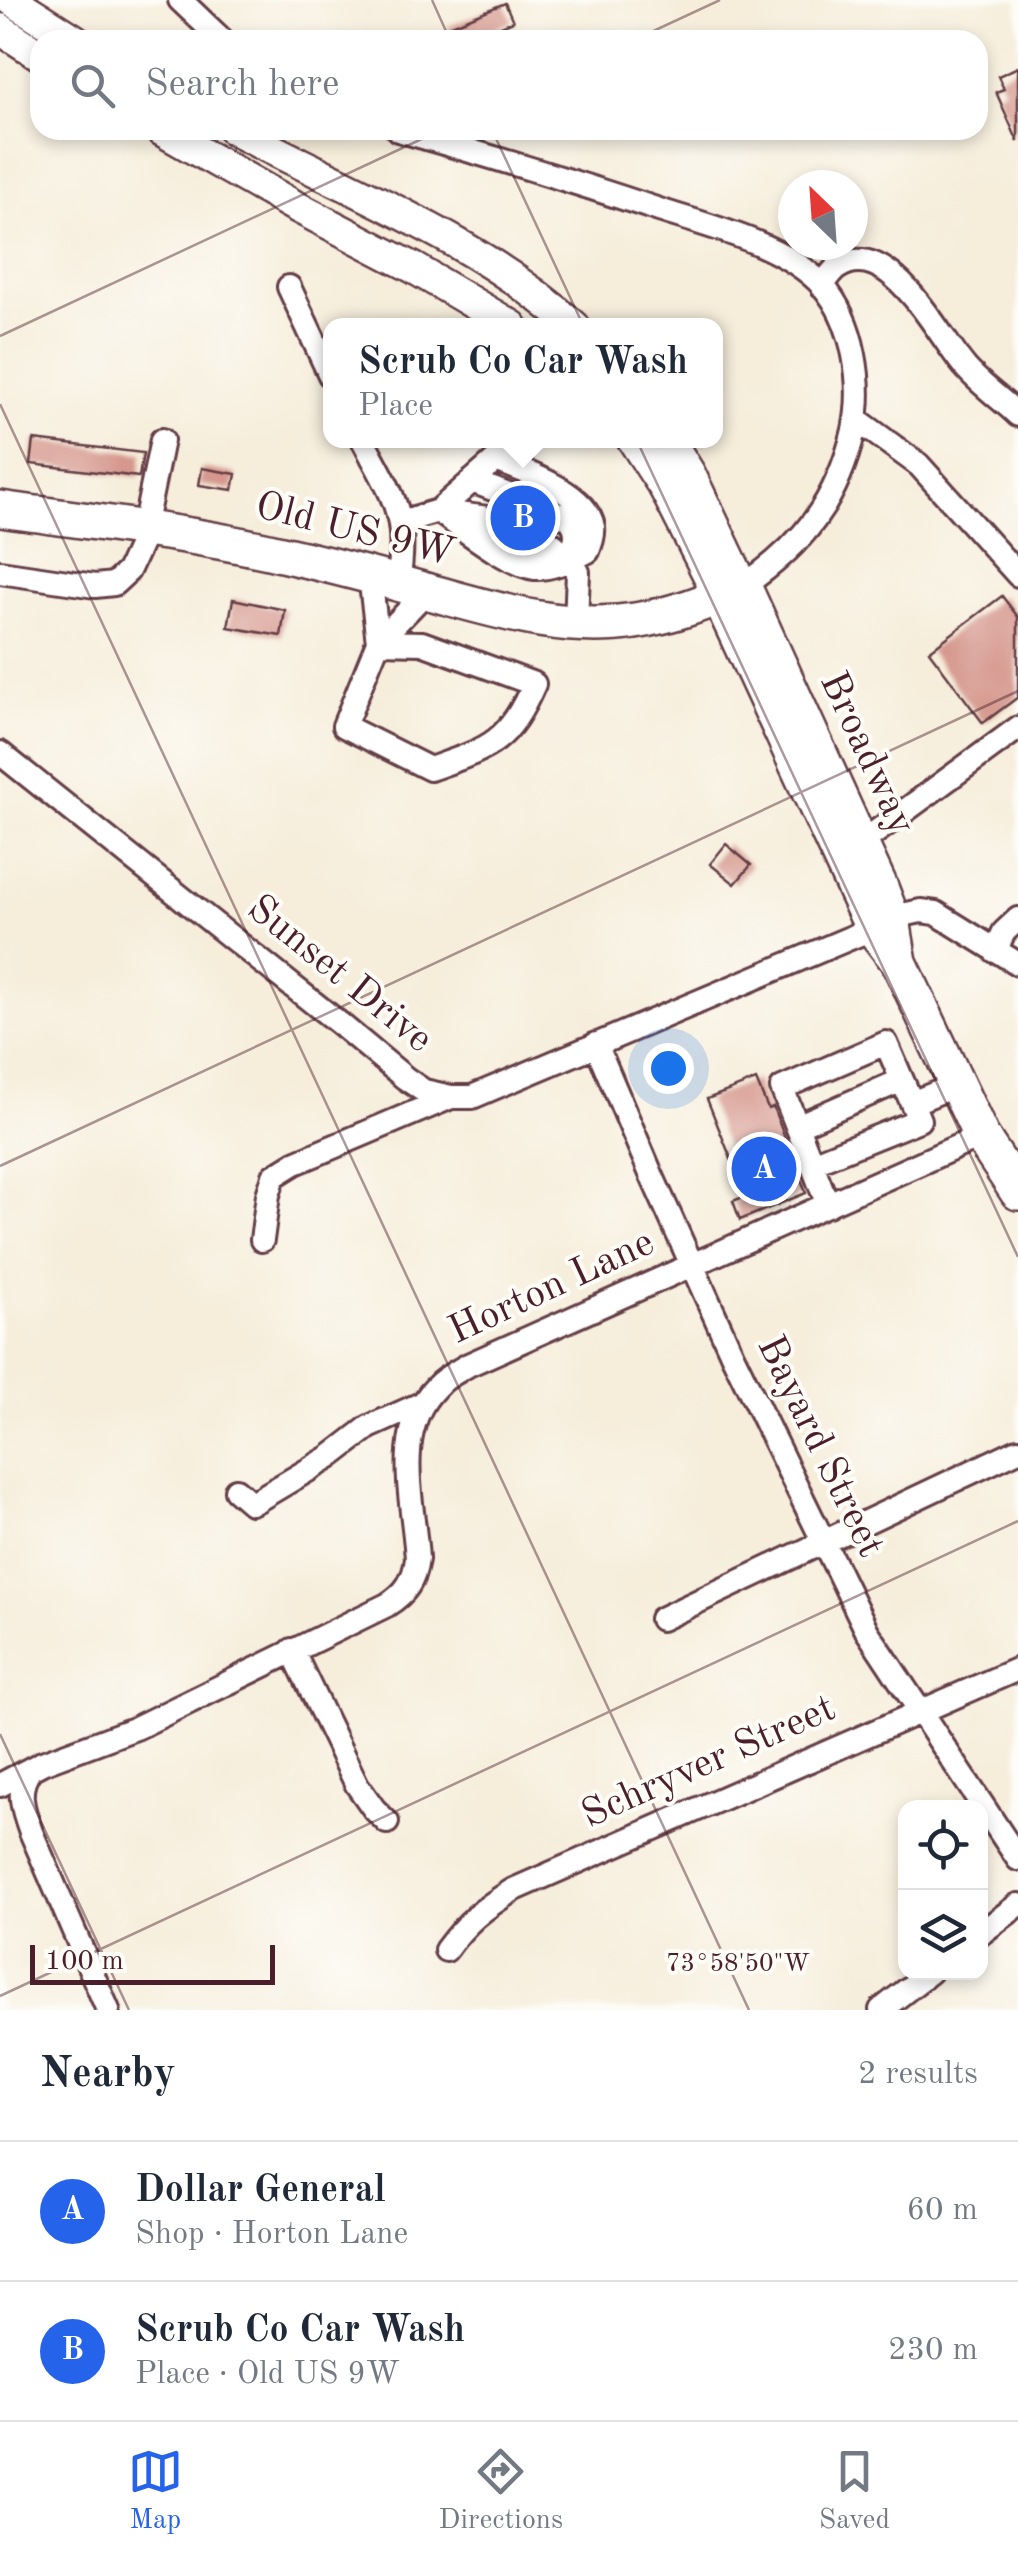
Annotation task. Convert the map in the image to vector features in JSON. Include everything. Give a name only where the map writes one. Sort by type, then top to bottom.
[{"type":"highway","name":"Old US 9W","points":[[0,509],[266,550],[506,614],[576,624],[656,618],[731,591]]},
{"type":"highway","name":"Broadway","points":[[731,591],[861,843],[882,924]]},
{"type":"highway","name":"Broadway","points":[[731,591],[980,1136],[1018,1192]]},
{"type":"main road","points":[[12,0],[60,30]]},
{"type":"main road","points":[[0,28],[30,48]]},
{"type":"main road","points":[[178,140],[498,318]]},
{"type":"main road","points":[[254,140],[472,252],[512,276],[564,318]]},
{"type":"main road","points":[[638,448],[731,591]]},
{"type":"main road","points":[[673,448],[710,514],[731,591]]},
{"type":"street","points":[[180,0],[212,30]]},
{"type":"street","points":[[434,140],[728,233],[774,251],[822,286],[842,319],[858,394],[856,419],[844,463],[813,523],[789,551],[731,591]]},
{"type":"street","points":[[822,286],[835,269],[854,261],[886,270],[908,289],[966,368],[1018,415]]},
{"type":"street","points":[[289,287],[323,360]]},
{"type":"street","points":[[856,419],[919,465],[1018,575]]},
{"type":"street","points":[[0,572],[96,586],[114,584],[128,571],[138,552],[162,440]]},
{"type":"street","points":[[368,448],[395,500],[401,522],[402,555],[398,584],[344,726],[430,769],[488,748],[522,712],[534,684],[422,643],[378,642]]},
{"type":"street","points":[[438,511],[491,464],[574,524],[577,530],[570,560]]},
{"type":"street","points":[[401,522],[438,511],[507,521],[548,538],[578,572],[576,624]]},
{"type":"street","points":[[438,511],[493,550],[535,568],[570,560]]},
{"type":"street","points":[[378,642],[398,584]]},
{"type":"street","points":[[861,843],[1018,728]]},
{"type":"street","name":"Sunset Drive","points":[[0,753],[405,1078],[424,1091],[451,1098],[472,1097],[921,911],[936,914],[1018,964]]},
{"type":"street","points":[[995,951],[1004,932],[1018,919]]},
{"type":"street","points":[[828,1205],[782,1088],[886,1043],[915,1112]]},
{"type":"street","name":"Bayard Street","points":[[596,1044],[692,1266],[868,1631],[1018,1859]]},
{"type":"street","points":[[797,1126],[902,1080]]},
{"type":"street","points":[[812,1163],[915,1112],[956,1085]]},
{"type":"street","points":[[262,1240],[274,1176],[451,1098]]},
{"type":"street","name":"Horton Lane","points":[[423,1403],[435,1387],[468,1365],[980,1136]]},
{"type":"street","points":[[236,1490],[251,1503],[256,1501],[330,1457],[370,1427],[423,1403]]},
{"type":"street","points":[[0,1784],[42,1763],[136,1728],[401,1596],[410,1586],[417,1559],[408,1452],[423,1403]]},
{"type":"street","points":[[661,1619],[1018,1450]]},
{"type":"street","points":[[292,1650],[357,1785],[388,1822]]},
{"type":"street","name":"Schryver Street","points":[[446,1950],[478,1912],[513,1890],[1018,1668]]},
{"type":"street","points":[[32,1769],[25,1776],[20,1801],[108,2010]]},
{"type":"street","points":[[988,1928],[1018,1906]]},
{"type":"street","points":[[881,2010],[920,1980]]},
{"type":"building","points":[[505,3],[513,21],[492,30],[447,27]]},
{"type":"building","points":[[1018,67],[1018,142],[996,92],[1004,89],[998,76]]},
{"type":"building","points":[[34,440],[143,453],[139,477],[31,464]]},
{"type":"building","points":[[202,468],[236,474],[233,490],[199,485]]},
{"type":"building","points":[[1002,596],[1018,617],[1018,697],[983,723],[929,651]]},
{"type":"building","points":[[233,599],[285,610],[281,636],[228,627]]},
{"type":"building","points":[[726,844],[751,865],[735,884],[710,864]]},
{"type":"building","points":[[756,1080],[768,1109],[773,1107],[806,1193],[740,1220],[733,1201],[746,1196],[707,1099]]},
{"type":"place","name":"Scrub Co Car Wash","points":[[523,518]]},
{"type":"place","name":"Dollar General","points":[[764,1169]]}]
